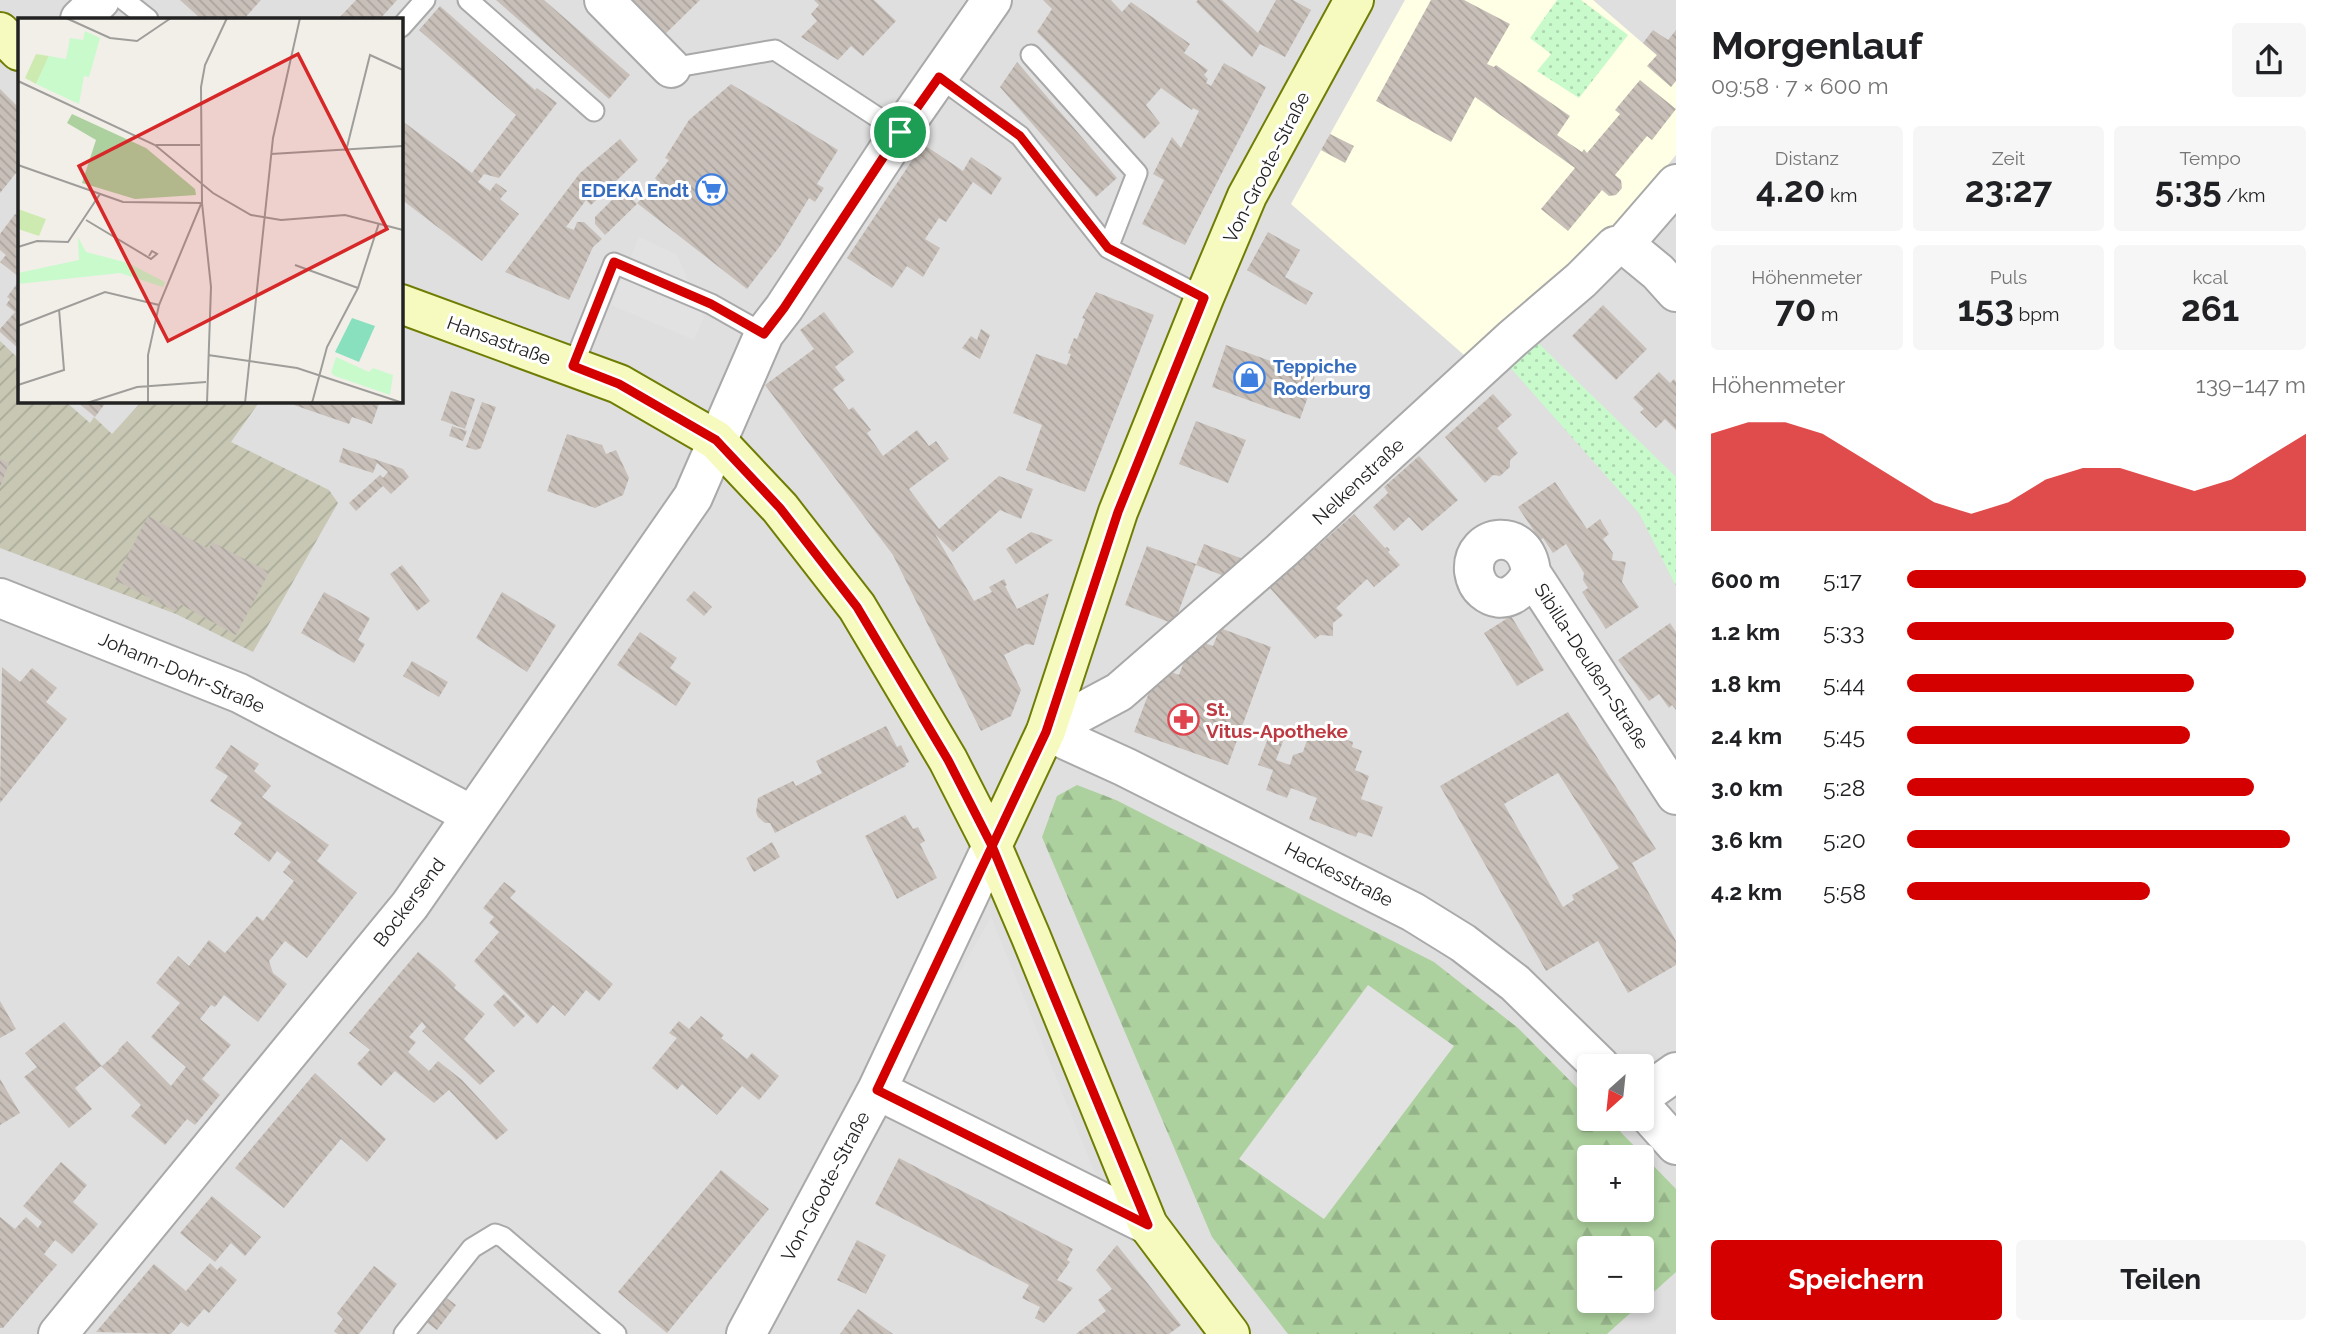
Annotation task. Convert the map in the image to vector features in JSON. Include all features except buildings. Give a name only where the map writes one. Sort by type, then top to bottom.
[{"type":"street","points":[[81,18],[100,0]]},
{"type":"street","points":[[604,0],[671,68]]},
{"type":"street","name":"Bockersend","points":[[58,1334],[410,905],[693,497],[764,334],[992,0]]},
{"type":"street","name":"Von-Groote-Straße","points":[[746,1334],[877,1090],[1046,732],[1118,512],[1204,298],[1247,196],[1354,0]]},
{"type":"street","points":[[0,32],[18,50]]},
{"type":"street","name":"Nelkenstraße","points":[[1046,732],[1119,692],[1291,542],[1512,339],[1581,280],[1615,246],[1624,244],[1668,208]]},
{"type":"street","points":[[1624,244],[1670,272]]},
{"type":"street","name":"Hansastraße","points":[[402,304],[619,384],[716,440],[780,508],[857,607],[948,760],[992,846],[1148,1225],[1230,1334]]},
{"type":"street","name":"Sibilla-Deußen-Straße","points":[[1531,573],[1676,795]]},
{"type":"street","name":"Johann-Dohr-Straße","points":[[2,603],[239,693],[472,815]]},
{"type":"street","name":"Hackesstraße","points":[[1046,732],[1125,766],[1413,912],[1463,943],[1515,983],[1588,1054]]},
{"type":"street","points":[[1654,1088],[1676,1072]]},
{"type":"street","points":[[877,1090],[1148,1225]]},
{"type":"street","points":[[1654,1120],[1676,1145]]},
{"type":"lane","points":[[124,0],[147,18]]},
{"type":"lane","points":[[402,26],[425,0]]},
{"type":"lane","points":[[468,0],[594,111]]},
{"type":"lane","points":[[671,68],[775,50],[900,132]]},
{"type":"lane","points":[[1031,55],[1137,173],[1108,248]]},
{"type":"lane","points":[[939,77],[1020,136],[1108,248],[1204,298]]},
{"type":"lane","points":[[573,366],[614,262],[711,304],[764,334]]},
{"type":"lane","points":[[404,1334],[472,1248],[495,1234],[503,1237],[616,1334]]},
{"type":"shaded area","points":[[0,0],[1676,0],[1676,1334],[0,1334]]},
{"type":"shaded area","points":[[1405,0],[1593,0],[1676,72],[1676,155],[1602,243],[1471,361],[1291,204]]},
{"type":"shaded area","points":[[639,237],[677,255],[704,317],[694,340],[611,305]]},
{"type":"shaded area","points":[[0,341],[18,358],[18,402],[66,402],[90,423],[94,417],[112,434],[141,402],[259,402],[231,442],[329,490],[338,503],[253,652],[176,614],[0,548]]},
{"type":"shaded area","points":[[991,917],[1107,1203],[889,1096]]},
{"type":"shaded area","points":[[1368,985],[1454,1046],[1324,1219],[1239,1159]]},
{"type":"green space","points":[[1557,0],[1581,0],[1628,35],[1579,98],[1537,71],[1551,54],[1530,38]]},
{"type":"green space","points":[[1537,342],[1676,477],[1676,586],[1639,513],[1509,366]]},
{"type":"green space","points":[[1077,785],[1116,800],[1434,962],[1518,1028],[1577,1088],[1577,1131],[1620,1131],[1633,1145],[1577,1145],[1577,1222],[1654,1222],[1654,1166],[1676,1189],[1676,1272],[1654,1292],[1654,1236],[1577,1236],[1577,1313],[1630,1313],[1607,1334],[1288,1334],[1212,1237],[1042,837],[1057,796]]},
{"type":"place","name":"EDEKA Endt","points":[[712,190]]},
{"type":"place","name":"Teppiche Roderburg","points":[[1250,377]]},
{"type":"place","name":"St. Vitus-Apotheke","points":[[1183,720]]},
{"type":"route","points":[[900,132],[764,334],[711,304],[614,262],[573,366],[619,384],[716,440],[780,508],[857,607],[948,760],[992,846],[1148,1225],[877,1090],[915,1008],[992,846],[1046,732],[1118,512],[1204,298],[1108,248],[1020,136],[939,77],[900,132]]}]
